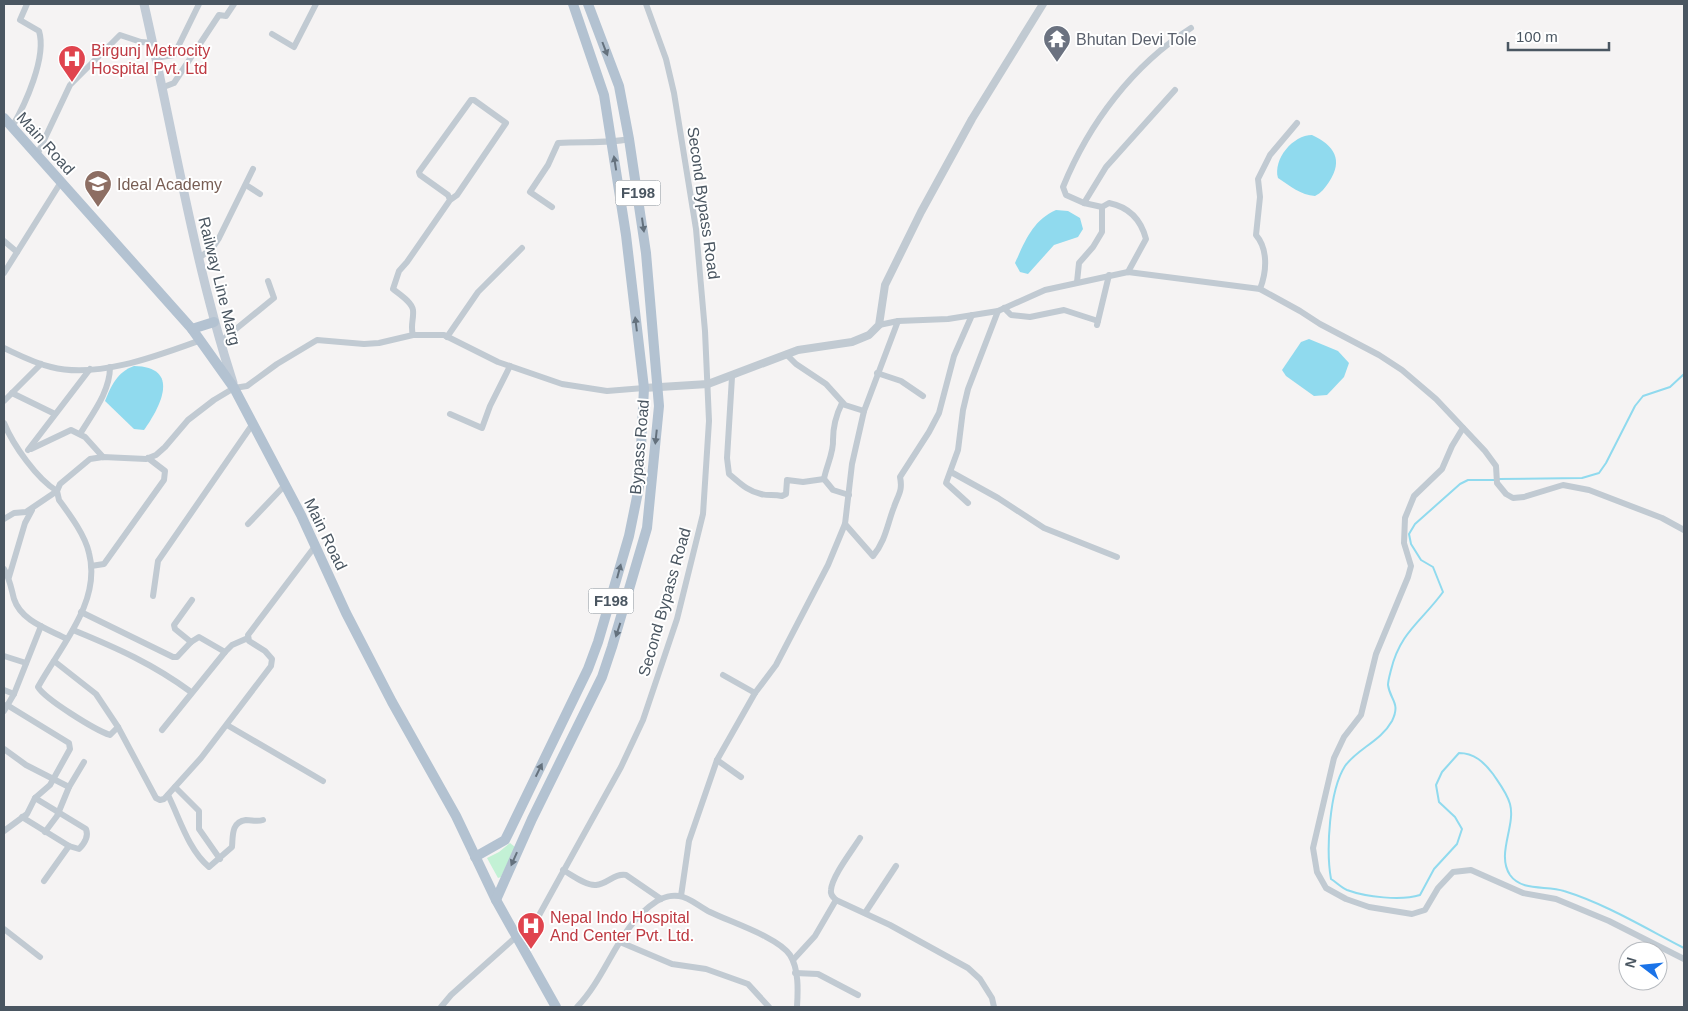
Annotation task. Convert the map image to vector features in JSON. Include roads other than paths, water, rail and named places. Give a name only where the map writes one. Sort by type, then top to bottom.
[{"type":"main road","name":"Railway Line Marg","points":[[144,4],[198,258],[214,322],[234,388]]},
{"type":"main road","name":"Bypass Road","points":[[518,814],[588,668],[610,605],[629,536],[639,487],[644,388],[626,235],[604,95],[573,4]]},
{"type":"main road","name":"Bypass Road","points":[[532,819],[602,678],[624,610],[647,528],[659,406],[644,238],[629,139],[619,86],[588,4]]},
{"type":"main road","name":"Main Road","points":[[4,118],[192,329],[234,388],[316,545],[346,613],[409,735],[456,816],[496,900],[556,1007]]},
{"type":"main road","points":[[192,329],[214,322]]},
{"type":"main road","points":[[610,605],[624,610]]},
{"type":"main road","points":[[518,814],[532,819]]},
{"type":"main road","name":"F198","points":[[475,857],[504,840],[518,814]]},
{"type":"main road","name":"F198","points":[[496,900],[532,819]]},
{"type":"street","points":[[12,127],[29,94],[40,49],[39,31],[20,20],[27,4]]},
{"type":"street","points":[[155,58],[174,55],[199,4]]},
{"type":"street","points":[[162,88],[174,83],[220,14],[226,16],[234,4]]},
{"type":"street","points":[[272,34],[294,47],[316,4]]},
{"type":"street","name":"Second Bypass Road","points":[[440,1007],[450,995],[537,919],[592,821],[643,720],[677,618],[703,514],[709,421],[701,275],[688,176],[666,59],[646,4]]},
{"type":"street","points":[[118,727],[110,735],[103,732],[39,689],[38,686],[73,630],[87,594],[90,566],[89,553],[59,500],[58,490],[60,484],[90,460],[103,457],[148,458],[165,447],[188,420],[234,388],[247,386],[277,364],[317,340],[379,343],[412,335],[446,337],[510,366],[562,384],[607,392],[708,384],[732,377],[786,354],[820,346],[852,342],[870,335],[879,325],[885,285],[921,212],[972,119],[1043,4]]},
{"type":"street","points":[[1128,272],[1146,239],[1142,226],[1130,211],[1116,204],[1109,203],[1102,207],[1084,203],[1066,195],[1063,187],[1085,140],[1107,106],[1170,41],[1191,28]]},
{"type":"street","points":[[38,155],[70,85],[120,35],[141,42],[153,43]]},
{"type":"street","points":[[1084,203],[1106,167],[1175,90]]},
{"type":"street","points":[[412,335],[410,326],[413,311],[410,305],[393,289],[399,271],[450,200],[457,195],[506,124],[474,100],[471,100],[420,172],[420,175],[448,195],[450,200]]},
{"type":"street","points":[[1260,289],[1266,253],[1263,244],[1256,235],[1260,204],[1258,179],[1270,155],[1297,123]]},
{"type":"street","points":[[552,207],[530,192],[548,165],[558,143],[589,141],[612,143],[629,139]]},
{"type":"street","points":[[198,258],[213,247],[219,238],[253,169]]},
{"type":"street","points":[[4,273],[61,182]]},
{"type":"street","points":[[246,185],[260,194]]},
{"type":"street","points":[[1077,282],[1079,263],[1093,247],[1102,232],[1102,207]]},
{"type":"street","points":[[4,241],[17,252]]},
{"type":"street","points":[[446,337],[478,292],[522,248]]},
{"type":"street","points":[[879,325],[898,321],[948,319],[1001,310],[1045,290],[1128,272],[1260,289],[1300,310],[1320,324],[1379,355],[1402,370],[1436,399],[1496,466],[1497,483],[1506,494],[1513,498],[1524,497],[1563,485],[1589,490],[1662,518],[1684,530]]},
{"type":"street","points":[[1001,310],[1011,315],[1030,317],[1064,310],[1097,323],[1109,275]]},
{"type":"street","points":[[220,342],[274,298],[268,281]]},
{"type":"street","points":[[968,503],[948,487],[946,483],[958,450],[963,410],[968,389],[1001,310]]},
{"type":"street","points":[[845,524],[873,556],[886,535],[894,507],[903,487],[900,477],[939,413],[954,356],[972,315]]},
{"type":"street","points":[[681,896],[689,841],[717,760],[755,693],[776,665],[828,565],[845,524],[852,464],[864,411],[898,321]]},
{"type":"street","points":[[4,348],[41,364],[68,370],[110,367],[146,360],[201,340]]},
{"type":"street","points":[[786,354],[796,364],[826,384],[842,402],[864,411]]},
{"type":"street","points":[[4,401],[41,364]]},
{"type":"street","points":[[450,414],[482,428],[490,406],[510,366]]},
{"type":"street","points":[[80,434],[98,407],[108,382],[110,367]]},
{"type":"street","points":[[25,452],[90,369]]},
{"type":"street","points":[[877,373],[901,381],[923,396]]},
{"type":"street","points":[[732,377],[727,458],[730,474],[750,490],[763,495],[774,494],[782,496],[786,494],[787,480],[803,482],[824,479]]},
{"type":"street","points":[[12,393],[55,414]]},
{"type":"street","points":[[824,479],[833,440],[831,434],[842,402]]},
{"type":"street","points":[[4,423],[25,452],[36,473],[48,485],[58,490]]},
{"type":"street","points":[[153,596],[158,561],[252,425]]},
{"type":"street","points":[[1463,428],[1452,446],[1442,469],[1414,496],[1405,518],[1404,543],[1411,566],[1376,654],[1361,714],[1344,737],[1334,758],[1314,848],[1317,872],[1326,888],[1346,899],[1369,907],[1412,914],[1425,910],[1438,888],[1453,872],[1471,870],[1523,893],[1556,899],[1609,921],[1684,959]]},
{"type":"street","points":[[25,452],[66,431],[75,431],[103,457]]},
{"type":"street","points":[[90,566],[104,564],[164,480],[165,471],[148,458]]},
{"type":"street","points":[[951,472],[998,498],[1044,528],[1117,557]]},
{"type":"street","points":[[824,479],[833,490],[849,495]]},
{"type":"street","points":[[248,524],[285,485]]},
{"type":"street","points":[[4,518],[32,508],[58,490]]},
{"type":"street","points":[[9,577],[25,523],[32,508]]},
{"type":"street","points":[[54,660],[96,694],[118,727],[156,798],[160,800],[168,795],[227,725],[271,666],[272,659],[265,651],[249,642],[248,635],[263,612],[316,545]]},
{"type":"street","points":[[4,569],[9,577],[18,610],[27,618],[67,639]]},
{"type":"street","points":[[191,642],[175,629],[174,625],[192,600]]},
{"type":"street","points":[[81,612],[173,657],[177,657],[191,642],[199,637],[225,652]]},
{"type":"street","points":[[4,831],[30,809],[36,798],[50,785],[68,755],[69,743],[6,708],[14,694],[41,626]]},
{"type":"street","points":[[73,630],[128,652],[155,667],[191,692]]},
{"type":"street","points":[[162,730],[225,652],[232,645],[248,638]]},
{"type":"street","points":[[4,656],[26,663]]},
{"type":"street","points":[[723,675],[755,693]]},
{"type":"street","points":[[4,690],[14,694]]},
{"type":"street","points":[[227,725],[323,781]]},
{"type":"street","points":[[5,753],[69,787]]},
{"type":"street","points":[[717,760],[741,776]]},
{"type":"street","points":[[45,832],[59,812],[69,787],[84,762]]},
{"type":"street","points":[[175,787],[199,811],[198,829],[220,860]]},
{"type":"street","points":[[168,795],[184,833],[203,862],[209,867],[220,860],[232,847],[232,834],[236,826],[246,820],[263,820]]},
{"type":"street","points":[[22,817],[69,846],[78,848],[88,833],[82,826],[36,798]]},
{"type":"street","points":[[860,838],[830,890],[831,895],[836,900],[865,913],[968,968],[980,979],[992,998],[994,1007]]},
{"type":"street","points":[[44,881],[69,846]]},
{"type":"street","points":[[865,913],[896,866]]},
{"type":"street","points":[[563,870],[591,884],[598,885],[620,874],[626,874],[662,899]]},
{"type":"street","points":[[578,1007],[637,918],[662,899],[681,896],[708,911],[763,935],[788,952],[793,960],[796,973],[797,1007]]},
{"type":"street","points":[[793,960],[815,936],[836,900]]},
{"type":"street","points":[[4,929],[40,957]]},
{"type":"street","points":[[620,942],[672,964],[706,968],[748,984],[769,1007]]},
{"type":"street","points":[[796,973],[818,974],[858,995]]},
{"type":"water","points":[[1312,135],[1331,148],[1336,160],[1336,167],[1329,182],[1315,196],[1300,192],[1287,184],[1278,178],[1277,171],[1286,149],[1298,139]]},
{"type":"water","points":[[1056,210],[1068,211],[1080,218],[1083,229],[1078,237],[1054,245],[1028,274],[1020,272],[1015,263],[1026,239],[1041,219]]},
{"type":"water","points":[[1309,339],[1338,351],[1349,363],[1344,377],[1327,395],[1314,396],[1286,376],[1282,370],[1301,342]]},
{"type":"water","points":[[134,366],[149,368],[158,373],[162,380],[161,399],[144,430],[134,429],[105,401],[112,385],[119,376]]},
{"type":"waterway","points":[[1499,479],[1582,478],[1599,473],[1635,406],[1643,396],[1670,387],[1684,374]]},
{"type":"waterway","points":[[1494,480],[1468,480],[1460,484],[1415,524],[1409,534],[1411,544],[1421,560],[1433,567],[1443,592],[1406,636],[1395,657],[1388,685],[1395,706],[1392,721],[1382,734],[1350,760],[1340,777],[1335,790],[1330,821],[1329,853],[1331,879],[1347,890],[1364,895],[1394,898],[1420,895],[1434,869],[1457,844],[1462,829],[1455,817],[1439,802],[1436,785],[1442,772],[1459,753],[1464,753],[1474,756],[1486,766],[1509,800],[1511,821],[1505,858],[1506,867],[1515,880],[1528,886],[1557,889],[1580,896],[1684,948]]},
{"type":"place","name":"Bhutan Devi Tole","points":[[1057,63]]},
{"type":"place","name":"Birgunj Metrocity Hospital Pvt. Ltd","points":[[72,83]]},
{"type":"place","name":"Ideal Academy","points":[[98,208]]},
{"type":"place","name":"Nepal Indo Hospital And Center Pvt. Ltd.","points":[[531,950]]}]
